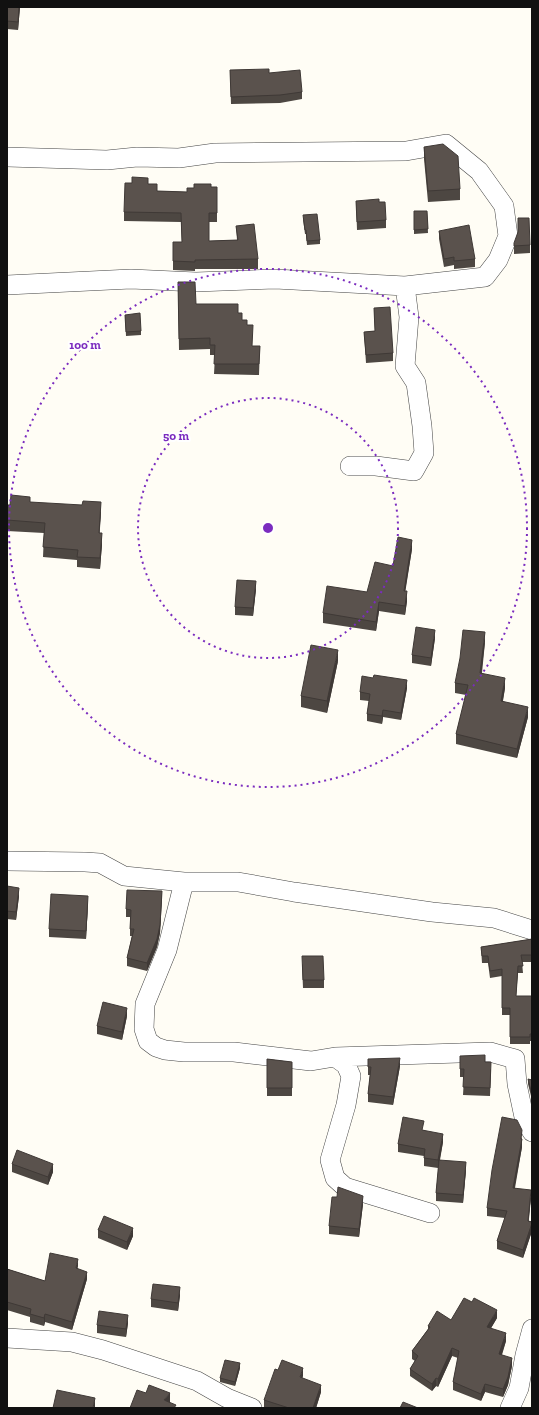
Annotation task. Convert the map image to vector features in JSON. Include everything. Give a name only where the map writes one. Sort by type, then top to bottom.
[{"type":"street","points":[[7,157],[107,160],[137,157],[179,158],[215,152],[406,151],[446,144],[479,171],[504,206],[508,236],[498,260],[485,277],[405,286],[275,279],[196,282],[131,279],[7,285]]},
{"type":"street","points":[[350,466],[376,466],[414,471],[424,453],[416,383],[405,366],[409,318],[405,286]]},
{"type":"street","points":[[7,861],[85,862],[100,864],[124,876],[184,882],[238,882],[294,892],[432,912],[494,918],[532,930]]},
{"type":"street","points":[[184,882],[167,950],[145,1004],[144,1029],[148,1041],[156,1047],[165,1050],[184,1052],[234,1052],[311,1061],[335,1057],[490,1052],[516,1058],[517,1084],[524,1117],[532,1132]]},
{"type":"street","points":[[335,1057],[346,1065],[351,1076],[346,1105],[330,1160],[335,1178],[345,1187],[430,1213]]},
{"type":"street","points":[[510,1408],[519,1388],[525,1355],[532,1329]]},
{"type":"street","points":[[7,1338],[72,1342],[103,1350],[197,1381],[227,1398],[252,1408]]},
{"type":"building","points":[[7,7],[19,7],[18,22],[7,21]]},
{"type":"building","points":[[269,69],[269,73],[300,70],[302,92],[280,95],[231,97],[230,70]]},
{"type":"building","points":[[443,144],[458,156],[460,189],[428,191],[424,147]]},
{"type":"building","points":[[132,177],[148,178],[148,184],[157,184],[157,191],[187,192],[187,188],[194,188],[194,184],[211,184],[211,187],[217,187],[217,213],[209,213],[209,241],[238,240],[236,226],[254,224],[258,259],[195,260],[195,262],[173,261],[173,242],[182,242],[181,213],[124,212],[125,183],[132,183]]},
{"type":"building","points":[[379,199],[379,202],[385,202],[386,220],[357,222],[356,201]]},
{"type":"building","points":[[414,211],[427,211],[428,229],[414,230]]},
{"type":"building","points":[[317,214],[320,240],[307,241],[303,215]]},
{"type":"building","points":[[518,218],[529,218],[530,245],[514,246],[518,232]]},
{"type":"building","points":[[469,225],[475,259],[454,261],[454,257],[444,259],[439,231]]},
{"type":"building","points":[[178,282],[195,282],[196,304],[238,304],[238,313],[242,313],[242,320],[247,320],[247,325],[253,325],[252,346],[260,346],[259,364],[214,364],[215,345],[210,345],[210,338],[179,339]]},
{"type":"building","points":[[390,307],[393,353],[366,355],[364,332],[375,331],[374,308]]},
{"type":"building","points":[[140,313],[141,331],[126,332],[125,315]]},
{"type":"building","points":[[11,495],[30,497],[30,502],[82,505],[83,501],[101,502],[99,533],[102,533],[100,558],[77,557],[78,550],[43,547],[45,523],[7,520],[7,505],[10,505]]},
{"type":"building","points":[[398,537],[412,540],[404,591],[407,591],[405,606],[379,602],[376,622],[323,613],[327,586],[367,592],[375,562],[393,566]]},
{"type":"building","points":[[237,580],[256,581],[253,608],[235,607]]},
{"type":"building","points":[[416,627],[435,630],[431,658],[412,655]]},
{"type":"building","points":[[463,630],[485,632],[480,673],[505,678],[501,701],[528,707],[517,749],[456,734],[468,685],[455,683],[460,658]]},
{"type":"building","points":[[311,645],[338,650],[327,701],[301,696]]},
{"type":"building","points":[[374,675],[407,680],[401,713],[383,710],[382,716],[367,714],[370,694],[360,692],[362,676],[373,678]]},
{"type":"building","points":[[7,886],[19,888],[16,912],[7,911]]},
{"type":"building","points":[[127,890],[162,891],[160,925],[157,939],[147,963],[127,958],[134,929],[130,929],[131,910],[126,909]]},
{"type":"building","points":[[51,894],[88,896],[86,931],[49,929]]},
{"type":"building","points":[[532,939],[532,955],[521,955],[523,966],[518,966],[516,996],[532,996],[532,1034],[530,1034],[530,1037],[510,1037],[510,1008],[502,1008],[502,969],[490,971],[488,956],[482,956],[481,947]]},
{"type":"building","points":[[302,956],[323,956],[324,980],[303,980]]},
{"type":"building","points":[[103,1002],[127,1008],[122,1032],[97,1026]]},
{"type":"building","points":[[485,1055],[485,1062],[491,1062],[490,1088],[463,1087],[464,1069],[460,1069],[460,1056]]},
{"type":"building","points":[[400,1058],[393,1097],[368,1094],[371,1067],[368,1067],[368,1059]]},
{"type":"building","points":[[267,1059],[292,1062],[292,1088],[267,1088]]},
{"type":"building","points":[[528,1079],[532,1080],[532,1095]]},
{"type":"building","points":[[403,1117],[424,1121],[422,1130],[443,1134],[438,1160],[424,1158],[425,1149],[398,1144]]},
{"type":"building","points":[[502,1117],[517,1120],[522,1130],[522,1139],[513,1188],[531,1190],[528,1221],[532,1223],[523,1250],[497,1241],[507,1211],[487,1208],[492,1170]]},
{"type":"building","points":[[17,1150],[53,1164],[48,1177],[12,1164]]},
{"type":"building","points":[[439,1160],[466,1162],[463,1195],[436,1193]]},
{"type":"building","points":[[338,1187],[363,1196],[359,1229],[329,1226],[332,1197],[337,1197]]},
{"type":"building","points":[[104,1216],[133,1228],[127,1242],[98,1230]]},
{"type":"building","points":[[50,1253],[78,1259],[76,1268],[87,1272],[72,1322],[45,1314],[44,1318],[30,1314],[31,1309],[7,1302],[7,1269],[45,1281]]},
{"type":"building","points":[[153,1284],[180,1287],[178,1303],[151,1299]]},
{"type":"building","points":[[464,1298],[472,1302],[474,1298],[497,1310],[487,1327],[506,1333],[499,1354],[512,1358],[508,1377],[503,1389],[485,1384],[481,1394],[453,1382],[459,1351],[452,1348],[438,1379],[436,1378],[432,1384],[410,1369],[418,1356],[412,1351],[430,1327],[428,1326],[437,1311],[451,1320]]},
{"type":"building","points":[[99,1311],[128,1315],[126,1329],[97,1325]]},
{"type":"building","points":[[225,1360],[240,1363],[235,1382],[220,1378]]},
{"type":"building","points":[[282,1360],[303,1368],[300,1377],[321,1385],[313,1408],[289,1408],[264,1400],[275,1369],[278,1370]]},
{"type":"building","points":[[149,1385],[170,1393],[164,1400],[176,1405],[174,1408],[130,1408],[137,1390],[146,1393]]},
{"type":"building","points":[[57,1390],[95,1398],[93,1408],[53,1408]]},
{"type":"building","points":[[403,1402],[418,1408],[400,1408]]}]
